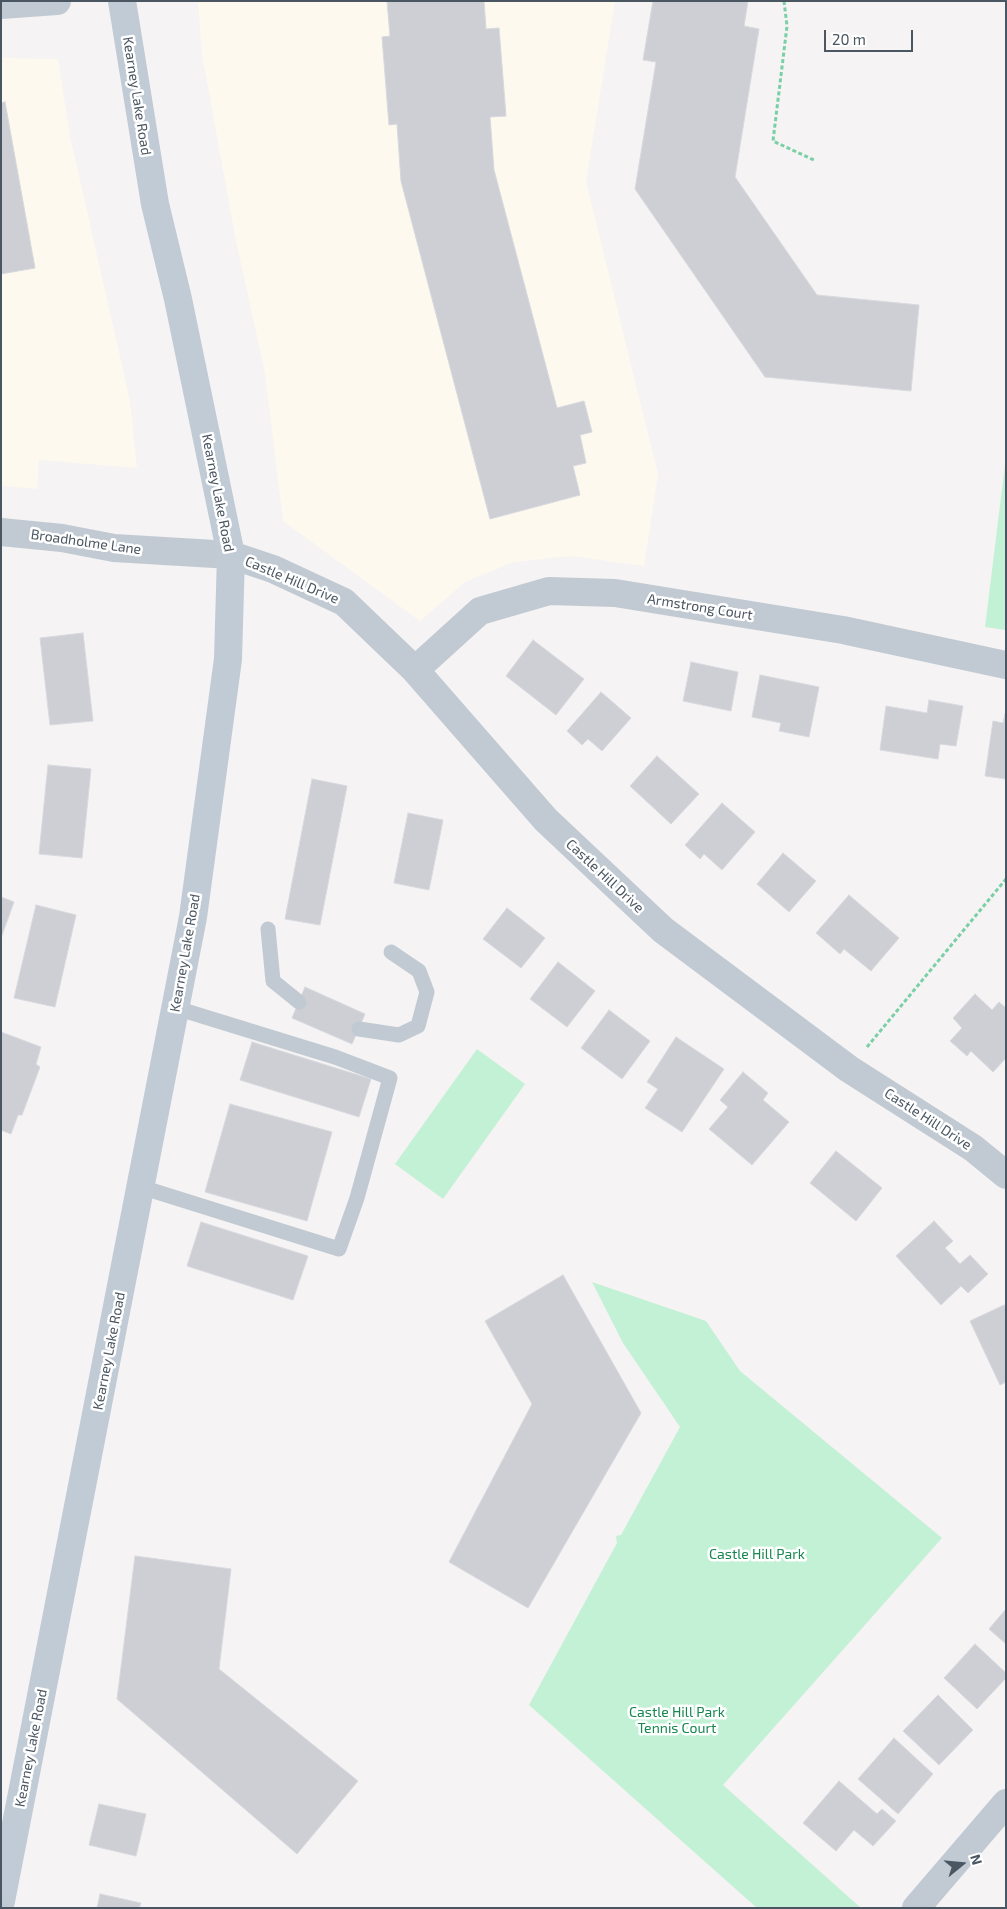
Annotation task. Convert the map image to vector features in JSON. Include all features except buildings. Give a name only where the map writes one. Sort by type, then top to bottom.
[{"type":"main road","name":"Kearney Lake Road","points":[[1,1901],[194,917],[228,660],[231,555],[178,299],[155,204],[122,1]]},
{"type":"street","points":[[1,5],[56,1]]},
{"type":"street","name":"Broadholme Lane","points":[[1,532],[62,538],[114,548],[231,555]]},
{"type":"street","name":"Castle Hill Drive","points":[[231,555],[273,570],[344,602],[415,670],[546,820],[663,930],[849,1069],[973,1148],[1006,1175]]},
{"type":"street","name":"Armstrong Court","points":[[415,670],[480,611],[549,591],[615,593],[634,596],[843,630],[1006,665]]},
{"type":"street","points":[[916,1908],[1006,1803]]},
{"type":"lane","points":[[268,929],[273,981],[299,1002]]},
{"type":"lane","points":[[359,1029],[399,1035],[418,1026],[427,992],[419,971],[391,952]]},
{"type":"lane","points":[[141,1187],[339,1248],[357,1198],[390,1078],[334,1057],[176,1008]]},
{"type":"path","points":[[784,1],[787,26],[773,141],[816,160]]},
{"type":"path","points":[[849,1069],[1006,879]]},
{"type":"shaded area","points":[[198,1],[615,1],[586,182],[658,474],[644,566],[571,556],[514,562],[465,582],[420,621],[283,521],[265,373],[235,236],[202,54]]},
{"type":"shaded area","points":[[1,58],[58,59],[70,136],[130,401],[137,468],[39,460],[37,489],[1,486]]},
{"type":"green space","points":[[1006,465],[1006,630],[985,627]]},
{"type":"green space","points":[[477,1049],[525,1084],[443,1199],[395,1164]]},
{"type":"green space","name":"Castle Hill Park","points":[[592,1282],[706,1321],[740,1371],[942,1538],[723,1785],[861,1908],[757,1908],[529,1705],[617,1543],[616,1536],[621,1535],[680,1427],[623,1343]]},
{"type":"park label","name":"Castle Hill Park Tennis Court","points":[[677,1720]]}]
